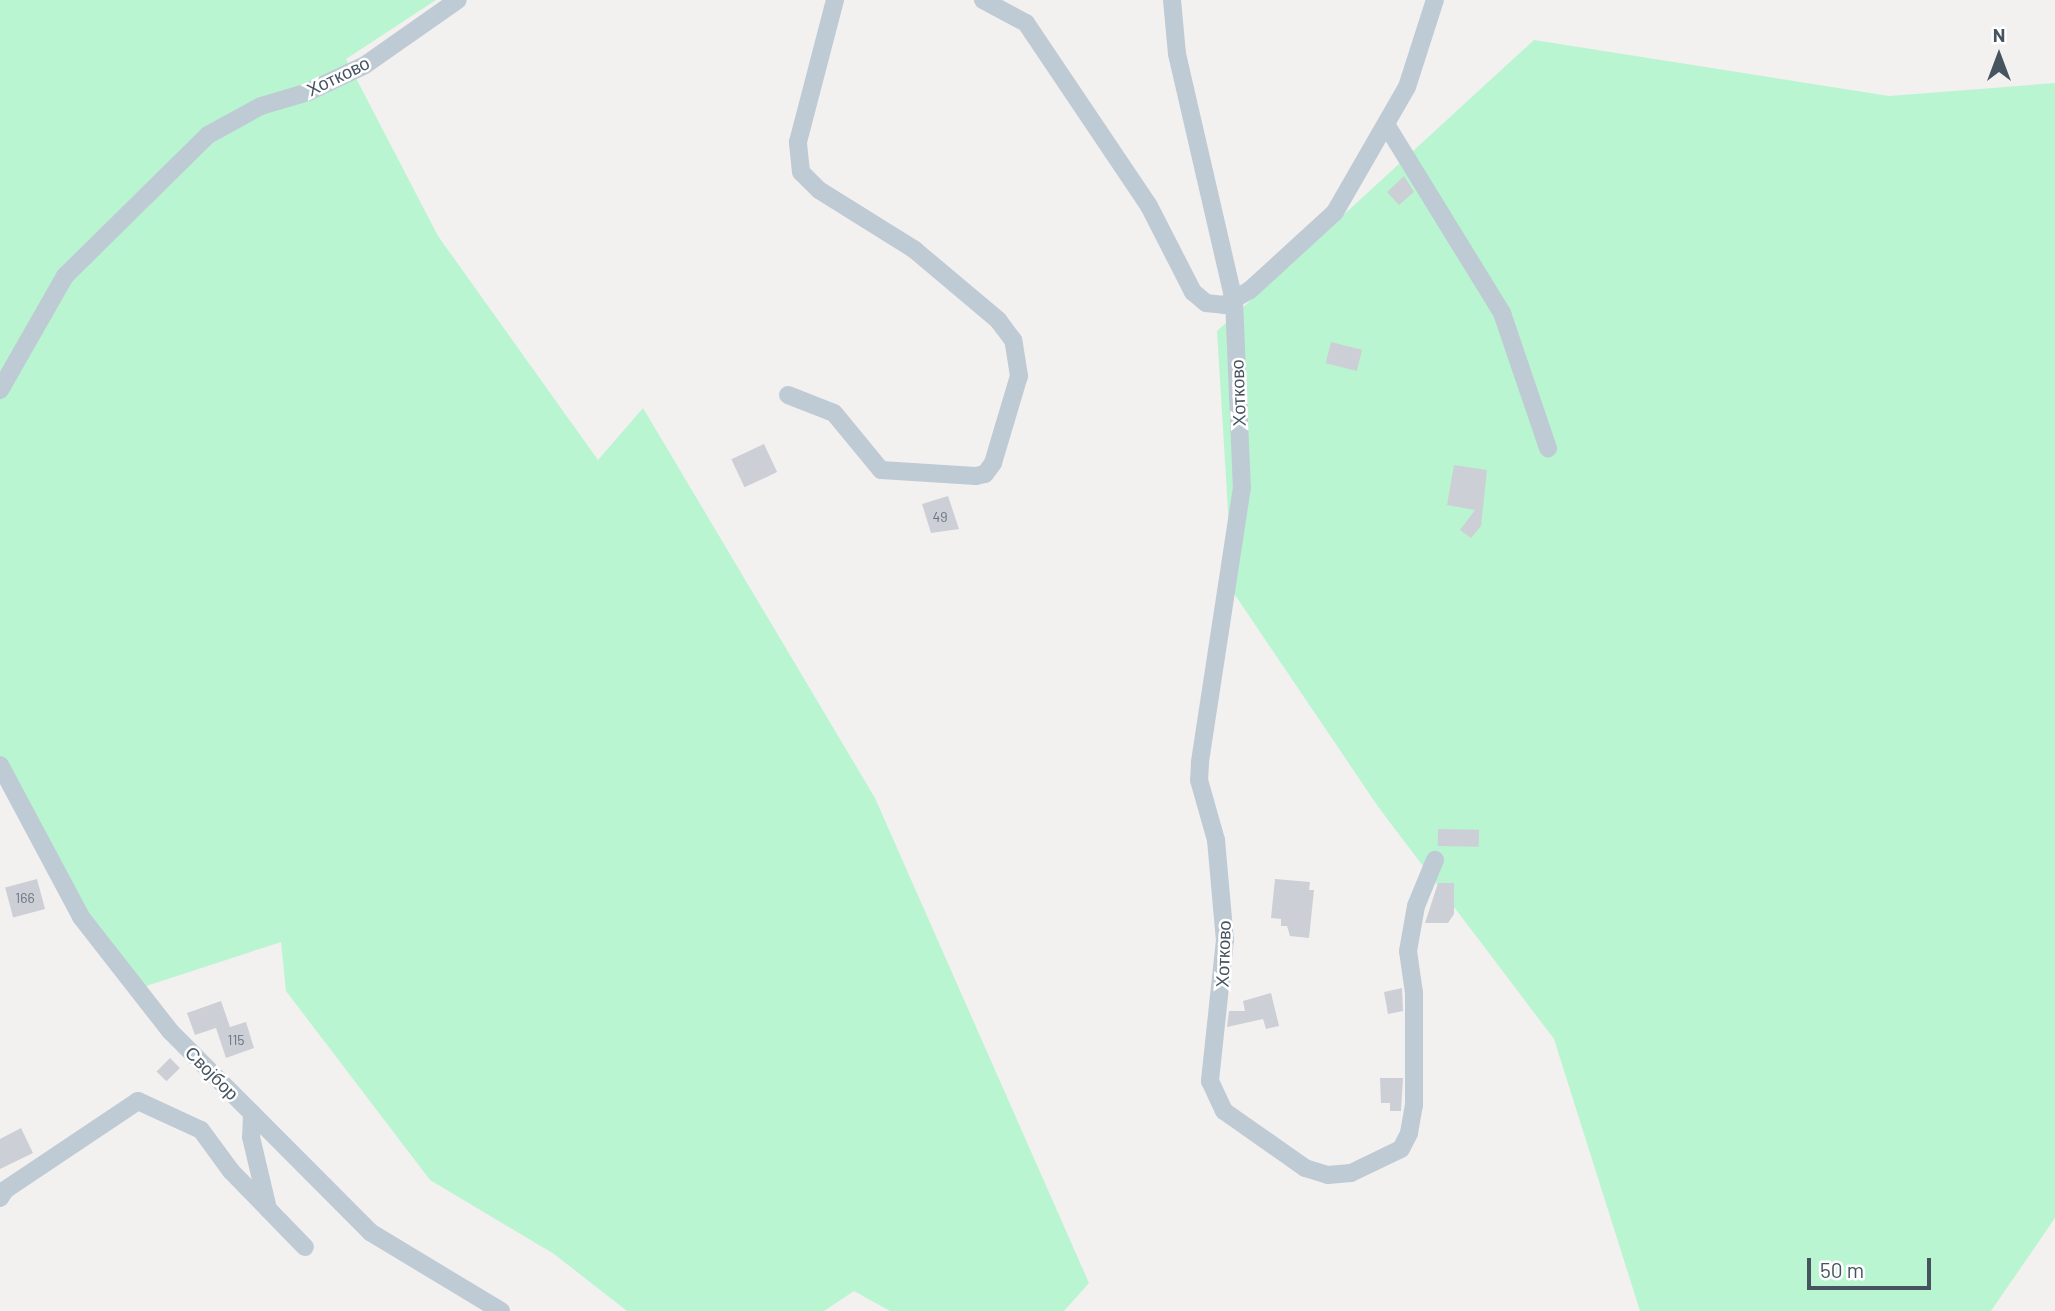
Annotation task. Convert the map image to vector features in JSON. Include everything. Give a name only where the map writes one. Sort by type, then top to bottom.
[{"type":"street","name":"Хотково","points":[[3,384],[65,276],[208,135],[261,106],[308,92],[365,65],[458,0]]},
{"type":"street","points":[[789,395],[834,414],[881,470],[976,476],[992,467],[1019,376],[1013,340],[998,320],[915,250],[819,190],[802,172],[798,142],[835,0]]},
{"type":"street","points":[[983,0],[1026,23],[1149,206],[1193,292],[1206,303],[1224,305],[1234,300],[1335,212],[1407,88],[1435,0]]},
{"type":"street","name":"Хотково","points":[[1172,0],[1177,54],[1234,300],[1242,487],[1199,780],[1216,840],[1225,940],[1210,1081],[1224,1111],[1305,1168],[1328,1175],[1351,1173],[1401,1149],[1409,1133],[1413,1105],[1413,993],[1408,951],[1416,906],[1435,860]]},
{"type":"street","points":[[1387,125],[1502,313],[1548,448]]},
{"type":"street","name":"Својбор","points":[[0,765],[81,917],[170,1031],[370,1232],[501,1311]]},
{"type":"street","points":[[0,1198],[5,1190],[138,1101],[201,1130],[268,1209],[305,1247]]},
{"type":"street","points":[[252,1113],[251,1137],[268,1209]]},
{"type":"green space","points":[[0,0],[436,0],[346,59],[438,236],[598,460],[643,408],[875,798],[1089,1283],[1064,1311],[890,1311],[854,1291],[824,1311],[627,1311],[554,1254],[430,1180],[286,991],[281,942],[137,989],[105,949],[0,765]]},
{"type":"green space","points":[[1534,40],[1889,96],[2055,83],[2055,1218],[1991,1311],[1640,1311],[1554,1039],[1379,808],[1233,592],[1217,331]]},
{"type":"building","points":[[1404,176],[1414,192],[1399,205],[1387,192]]},
{"type":"building","points":[[1331,342],[1362,350],[1357,371],[1326,363]]},
{"type":"building","points":[[764,444],[777,472],[744,487],[731,459]]},
{"type":"building","points":[[1454,465],[1487,470],[1481,526],[1471,538],[1460,530],[1475,510],[1447,505]]},
{"type":"building","points":[[948,496],[959,529],[931,533],[922,504]]},
{"type":"building","points":[[1438,829],[1479,830],[1479,847],[1438,846]]},
{"type":"building","points":[[37,879],[45,909],[13,917],[5,888]]},
{"type":"building","points":[[1275,879],[1310,882],[1309,890],[1314,890],[1309,938],[1290,936],[1287,926],[1281,926],[1281,919],[1271,918]]},
{"type":"building","points":[[1438,883],[1454,883],[1454,914],[1448,923],[1425,923]]},
{"type":"building","points":[[1402,988],[1403,1011],[1388,1014],[1384,992]]},
{"type":"building","points":[[1271,993],[1279,1026],[1266,1029],[1263,1019],[1227,1027],[1229,1011],[1245,1011],[1243,1001]]},
{"type":"building","points":[[221,1001],[230,1027],[246,1022],[254,1048],[226,1058],[216,1028],[195,1035],[187,1013]]},
{"type":"building","points":[[170,1058],[180,1068],[166,1081],[157,1071]]},
{"type":"building","points":[[1380,1078],[1403,1078],[1401,1111],[1390,1111],[1390,1103],[1381,1103]]},
{"type":"building","points":[[21,1128],[33,1153],[0,1169],[0,1139]]}]
